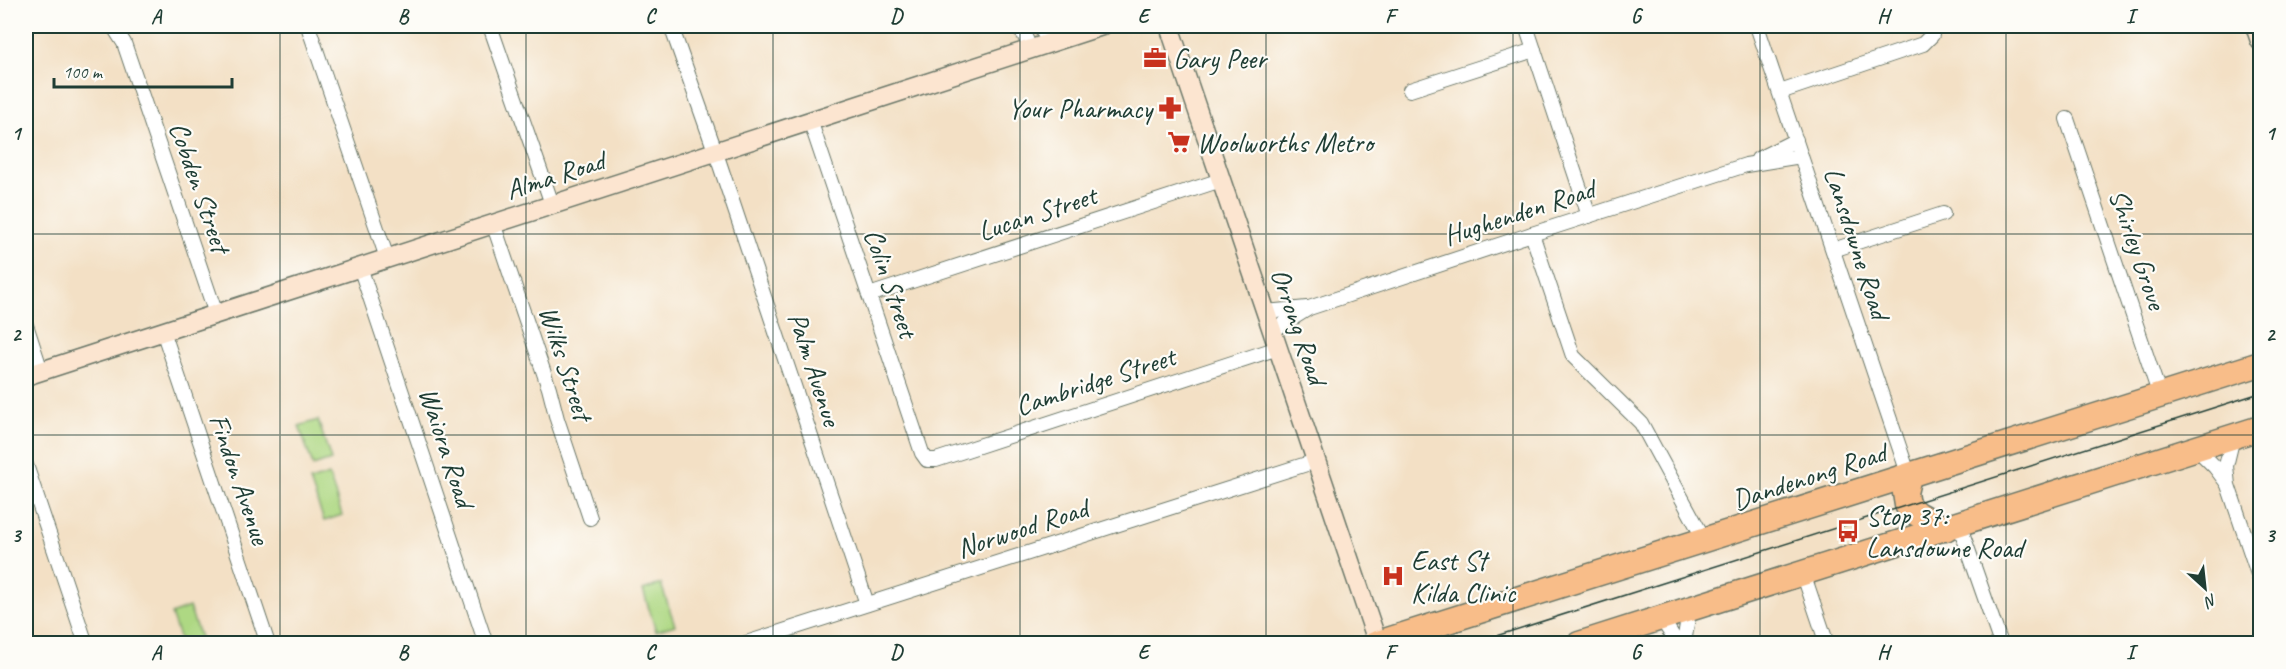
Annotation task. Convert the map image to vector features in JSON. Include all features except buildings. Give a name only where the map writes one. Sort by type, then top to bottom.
[{"type":"highway","name":"Dandenong Road","points":[[1377,643],[2260,364]]},
{"type":"highway","points":[[1580,644],[2260,428]]},
{"type":"highway","points":[[1909,476],[1905,493],[1907,505],[1917,514],[1952,526]]},
{"type":"street","name":"Cobden Street","points":[[112,26],[124,44]]},
{"type":"street","name":"Cobden Street","points":[[122,26],[124,44],[216,314]]},
{"type":"street","points":[[308,26],[387,258]]},
{"type":"street","points":[[490,26],[552,204]]},
{"type":"street","name":"Palm Avenue","points":[[671,26],[867,604]]},
{"type":"street","points":[[1015,26],[1023,34],[1030,49]]},
{"type":"street","points":[[1039,26],[1050,42]]},
{"type":"street","name":"Alma Road","points":[[33,373],[1102,26]]},
{"type":"street","name":"Orrong Road","points":[[1169,26],[1377,643]]},
{"type":"street","points":[[1526,26],[1589,216]]},
{"type":"street","name":"Lansdowne Road","points":[[1757,26],[1909,476]]},
{"type":"street","points":[[1780,92],[1923,44],[1932,35],[1932,26]]},
{"type":"street","points":[[2255,26],[2260,41]]},
{"type":"street","points":[[1410,90],[1534,50]]},
{"type":"street","name":"Shirley Grove","points":[[2067,119],[2160,396]]},
{"type":"street","name":"Colin Street","points":[[810,120],[922,453],[927,460]]},
{"type":"street","name":"Hughenden Road","points":[[1266,312],[1309,308],[1746,165],[1796,140]]},
{"type":"street","name":"Hughenden Road","points":[[1746,165],[1802,156]]},
{"type":"street","name":"Lucan Street","points":[[869,295],[1221,180]]},
{"type":"street","points":[[1833,250],[1943,214]]},
{"type":"street","name":"Wilks Street","points":[[493,224],[590,518]]},
{"type":"street","points":[[1532,234],[1573,357],[1641,423],[1705,541]]},
{"type":"street","name":"Waiora Road","points":[[360,267],[486,644]]},
{"type":"street","name":"Hughenden Road","points":[[1275,339],[1309,308]]},
{"type":"street","points":[[26,325],[33,373]]},
{"type":"street","name":"Findon Avenue","points":[[163,331],[268,644]]},
{"type":"street","name":"Cambridge Street","points":[[927,460],[936,460],[1275,339]]},
{"type":"street","points":[[2233,437],[2226,465],[2228,485],[2260,580]]},
{"type":"street","points":[[2197,449],[2215,466],[2228,485]]},
{"type":"street","name":"Norwood Road","points":[[743,644],[1316,461]]},
{"type":"street","points":[[26,465],[86,644]]},
{"type":"street","points":[[1952,526],[2001,644]]},
{"type":"street","points":[[1803,573],[1827,644]]},
{"type":"street","points":[[1684,644],[1689,609]]},
{"type":"street","points":[[1661,618],[1678,644]]},
{"type":"green space","points":[[318,420],[331,460],[313,466],[299,426]]},
{"type":"green space","points":[[329,475],[342,515],[324,521],[310,481]]},
{"type":"green space","points":[[661,584],[675,625],[656,631],[643,590]]},
{"type":"green space","points":[[189,607],[202,643],[181,643],[171,614]]},
{"type":"tram line","points":[[1471,644],[2260,393]]},
{"type":"place","name":"Gary Peer","points":[[1155,58]]},
{"type":"place","name":"Your Pharmacy","points":[[1170,108]]},
{"type":"place","name":"Woolworths Metro","points":[[1179,142]]},
{"type":"place","name":"Stop 37: Lansdowne Road","points":[[1848,531]]},
{"type":"place","name":"East St Kilda Clinic","points":[[1393,576]]}]
